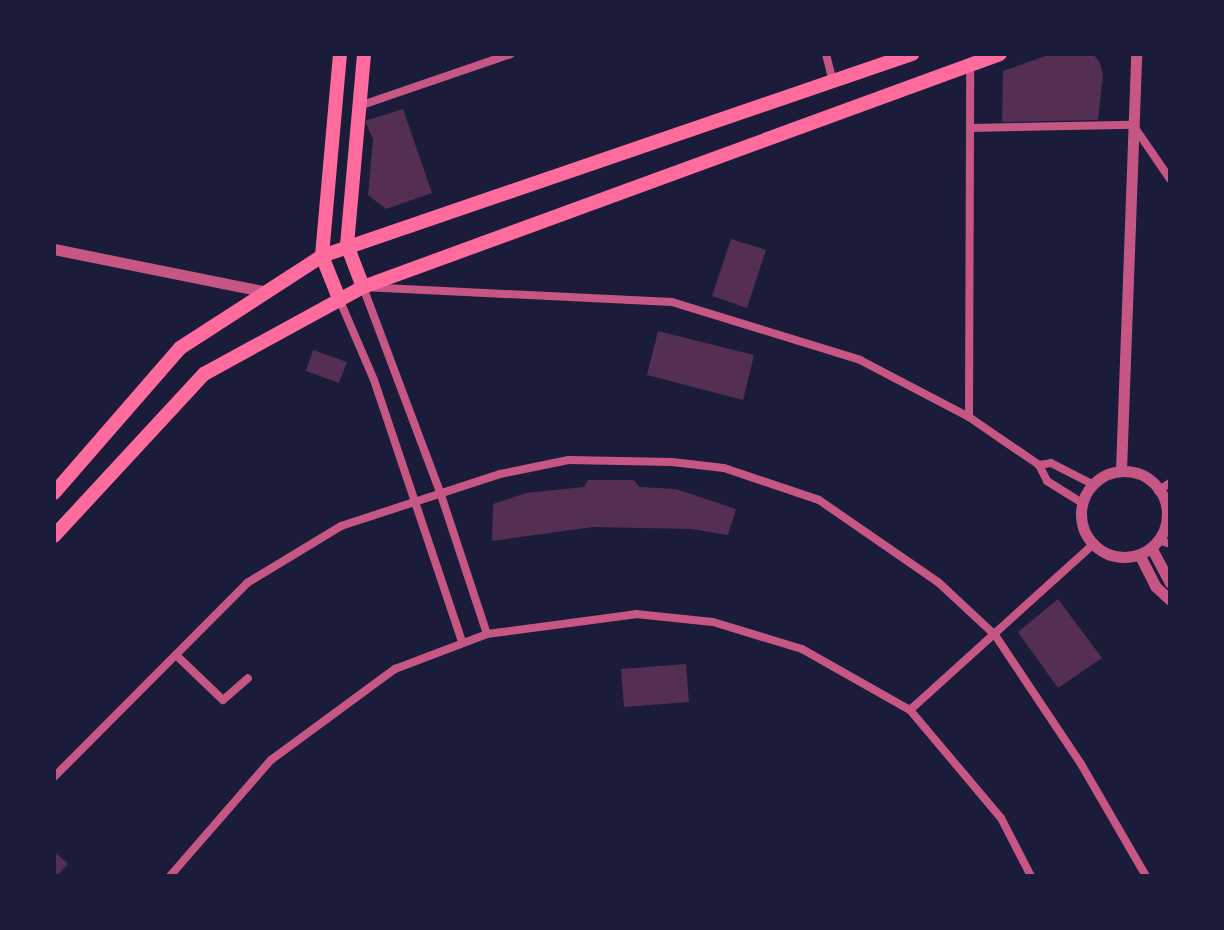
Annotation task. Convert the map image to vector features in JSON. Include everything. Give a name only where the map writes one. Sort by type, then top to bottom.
[{"type":"main road","points":[[340,54],[322,256],[340,301]]},
{"type":"main road","points":[[363,287],[347,245],[362,105],[364,54]]},
{"type":"main road","points":[[54,493],[180,348],[263,291],[322,256],[912,54]]},
{"type":"main road","points":[[54,536],[204,374],[363,287],[1000,54]]},
{"type":"street","points":[[362,105],[511,54]]},
{"type":"street","points":[[826,54],[833,83]]},
{"type":"street","points":[[1121,470],[1136,54]]},
{"type":"street","points":[[969,417],[970,63]]},
{"type":"street","points":[[970,128],[1133,125]]},
{"type":"street","points":[[1133,125],[1170,179]]},
{"type":"street","points":[[54,249],[263,291]]},
{"type":"street","points":[[487,634],[440,492],[363,287],[672,302],[860,360],[969,417],[1039,465],[1047,481],[1080,502]]},
{"type":"street","points":[[340,301],[374,380],[462,641]]},
{"type":"street","points":[[54,777],[247,583],[341,526],[440,492],[569,460],[724,468],[819,500],[889,544],[995,635],[1146,876]]},
{"type":"street","points":[[1039,465],[1051,463],[1090,483]]},
{"type":"street","points":[[1140,556],[1155,586],[1169,591],[1161,545],[1169,527],[1158,491],[1134,473],[1121,470],[1090,483],[1080,502],[1083,523],[1095,543],[1117,555],[1140,556],[1161,545]]},
{"type":"street","points":[[1158,491],[1170,483]]},
{"type":"street","points":[[910,710],[1095,543]]},
{"type":"street","points":[[170,876],[271,760],[395,669],[487,634],[636,614],[713,622],[802,649],[910,710],[1001,818],[1031,876]]},
{"type":"street","points":[[176,655],[223,700],[248,678]]},
{"type":"building","points":[[1051,54],[1093,54],[1099,61],[1103,74],[1098,120],[1002,122],[1003,71]]},
{"type":"building","points":[[403,109],[432,193],[386,209],[368,195],[373,139],[365,121]]},
{"type":"building","points":[[731,239],[766,250],[747,308],[712,296]]},
{"type":"building","points":[[658,331],[754,355],[743,400],[647,375]]},
{"type":"building","points":[[313,350],[347,362],[339,383],[306,371]]},
{"type":"building","points":[[588,480],[634,480],[639,487],[676,489],[736,509],[728,535],[692,529],[593,527],[492,541],[493,504],[526,493],[584,487]]},
{"type":"building","points":[[1058,599],[1102,658],[1058,688],[1018,632]]},
{"type":"building","points":[[686,664],[689,702],[624,707],[621,669]]},
{"type":"building","points":[[54,851],[68,864],[57,876],[54,876]]}]
